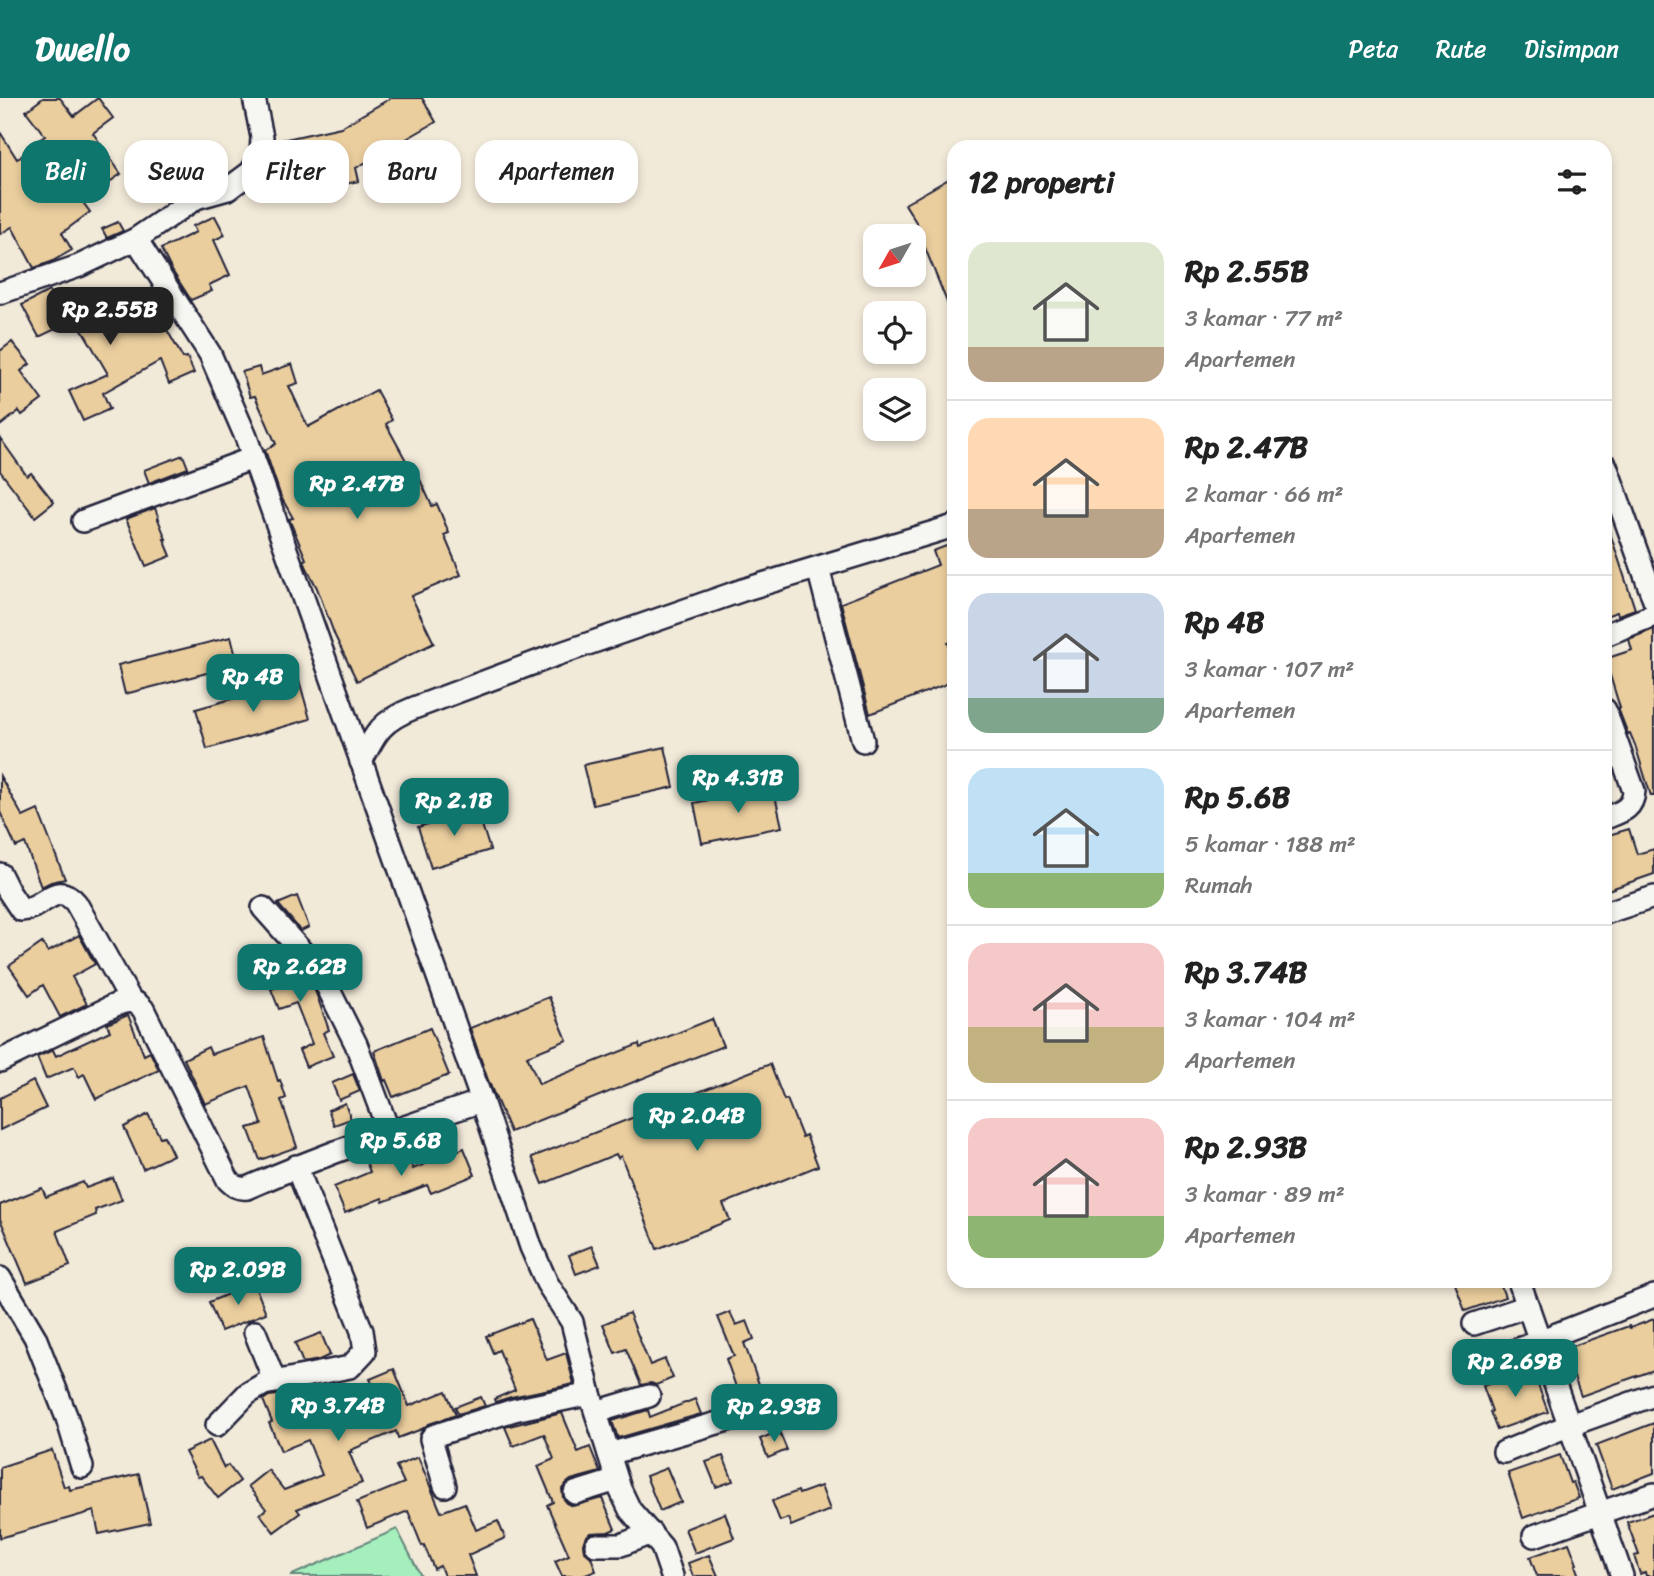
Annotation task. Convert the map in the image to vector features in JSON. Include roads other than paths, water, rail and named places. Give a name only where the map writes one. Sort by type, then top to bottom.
[{"type":"street","points":[[0,293],[79,266],[136,239],[196,198],[228,189],[251,172],[261,155],[261,137],[254,98]]},
{"type":"street","points":[[136,239],[210,354],[253,458],[482,1101],[531,1247],[547,1283],[572,1322],[593,1403],[625,1501],[662,1547],[672,1576]]},
{"type":"street","points":[[83,521],[253,458]]},
{"type":"street","points":[[1612,483],[1654,600]]},
{"type":"street","points":[[361,762],[381,726],[396,716],[553,656],[743,590],[947,528]]},
{"type":"street","points":[[818,568],[863,741]]},
{"type":"street","points":[[1612,632],[1654,615]]},
{"type":"street","points":[[1612,734],[1634,791],[1628,808],[1612,815]]},
{"type":"street","points":[[0,874],[21,910],[27,910],[58,893],[65,893],[76,903],[131,1001],[143,1010],[228,1180],[234,1186],[247,1188],[296,1166],[482,1101]]},
{"type":"street","points":[[1612,911],[1654,897]]},
{"type":"street","points":[[263,908],[320,972],[356,1044],[389,1132]]},
{"type":"street","points":[[0,1061],[113,1006],[131,1001]]},
{"type":"street","points":[[217,1425],[247,1394],[264,1384],[350,1367],[365,1351],[362,1331],[296,1166]]},
{"type":"street","points":[[0,1278],[35,1337],[67,1418],[82,1466]]},
{"type":"street","points":[[1522,1288],[1622,1576]]},
{"type":"street","points":[[1488,1361],[1654,1296]]},
{"type":"street","points":[[1474,1324],[1528,1306]]},
{"type":"street","points":[[255,1332],[275,1382]]},
{"type":"street","points":[[1504,1452],[1654,1395]]},
{"type":"street","points":[[445,1486],[431,1439],[433,1436],[514,1410],[649,1396]]},
{"type":"street","points":[[609,1454],[742,1416]]},
{"type":"street","points":[[575,1493],[617,1479]]},
{"type":"street","points":[[1534,1536],[1654,1494]]},
{"type":"street","points":[[596,1545],[621,1545],[651,1533]]}]
